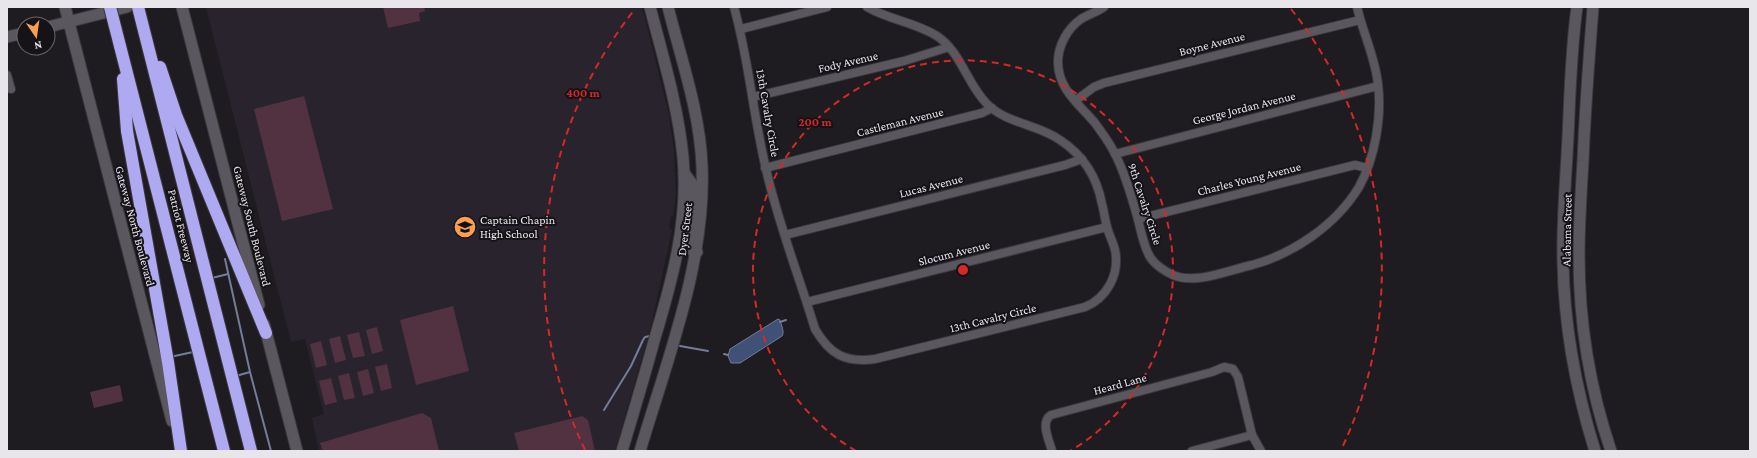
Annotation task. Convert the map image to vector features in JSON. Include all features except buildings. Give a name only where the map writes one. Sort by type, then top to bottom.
[{"type":"highway","name":"Patriot Freeway","points":[[110,7],[224,451]]},
{"type":"highway","name":"Patriot Freeway","points":[[138,7],[252,451]]},
{"type":"highway","points":[[147,44],[160,67],[176,115],[266,333]]},
{"type":"highway","points":[[120,46],[127,131],[168,362],[181,451]]},
{"type":"main road","name":"Gateway North Boulevard","points":[[65,7],[181,451]]},
{"type":"main road","points":[[56,25],[127,7]]},
{"type":"main road","name":"Gateway South Boulevard","points":[[182,7],[297,451]]},
{"type":"main road","name":"Dyer Street","points":[[622,451],[676,262],[684,207],[684,173],[681,136],[676,109],[650,7]]},
{"type":"main road","name":"Dyer Street","points":[[640,451],[677,327],[697,252],[702,215],[700,141],[668,7]]},
{"type":"main road","name":"Alabama Street","points":[[1577,7],[1571,76],[1563,261],[1568,326],[1573,360],[1582,405],[1595,451]]},
{"type":"main road","name":"Alabama Street","points":[[1593,7],[1580,208],[1580,280],[1582,312],[1590,367],[1611,451]]},
{"type":"main road","points":[[684,173],[693,185],[690,245],[693,251],[697,252]]},
{"type":"street","name":"13th Cavalry Circle","points":[[734,7],[740,29],[766,168],[785,235],[815,329],[822,342],[831,352],[846,358],[861,361],[875,359],[1085,307],[1100,298],[1110,283],[1115,271],[1115,252],[1107,227],[1098,189],[1090,169],[1060,140],[1006,116],[992,108],[976,89],[955,54],[938,37],[923,28],[875,12],[867,7]]},
{"type":"street","points":[[740,29],[827,7]]},
{"type":"street","name":"9th Cavalry Circle","points":[[1104,7],[1082,18],[1074,25],[1062,44],[1058,62],[1064,87],[1095,123],[1115,154],[1129,189],[1145,246],[1151,259],[1163,269],[1174,275],[1197,279],[1266,261],[1284,254],[1308,239],[1341,211],[1359,187],[1367,168],[1379,122],[1378,86],[1370,49],[1357,7]]},
{"type":"street","name":"Boyne Avenue","points":[[1075,101],[1094,87],[1104,83],[1360,20]]},
{"type":"street","name":"Fody Avenue","points":[[753,97],[904,61],[948,47]]},
{"type":"street","points":[[7,75],[11,89]]},
{"type":"street","name":"George Jordan Avenue","points":[[1115,154],[1378,86]]},
{"type":"street","name":"Castleman Avenue","points":[[766,168],[982,113],[992,108]]},
{"type":"street","name":"Lucas Avenue","points":[[785,235],[1082,160]]},
{"type":"street","name":"Charles Young Avenue","points":[[1138,219],[1355,165],[1367,168]]},
{"type":"street","name":"Slocum Avenue","points":[[807,302],[1107,227]]},
{"type":"street","name":"Heard Lane","points":[[1052,451],[1045,425],[1047,418],[1051,415],[1212,372],[1224,367],[1233,369],[1238,377],[1252,435]]},
{"type":"street","points":[[1192,451],[1252,435],[1261,451]]},
{"type":"shaded area","name":"Captain Chapin High School","points":[[206,7],[642,7],[669,115],[674,150],[676,195],[673,216],[671,216],[669,225],[670,229],[672,230],[651,326],[615,451],[319,451],[312,418],[324,414],[305,339],[291,342]]},
{"type":"shaded area","points":[[383,7],[424,7],[425,11],[419,13],[420,21],[388,28]]},
{"type":"shaded area","points":[[304,96],[333,209],[282,221],[254,109]]},
{"type":"shaded area","points":[[453,306],[469,371],[416,385],[400,320]]},
{"type":"shaded area","points":[[377,327],[383,351],[372,354],[366,330]]},
{"type":"shaded area","points":[[359,332],[365,356],[353,358],[347,335]]},
{"type":"shaded area","points":[[340,336],[346,360],[335,363],[329,339]]},
{"type":"shaded area","points":[[321,341],[327,365],[316,368],[310,344]]},
{"type":"shaded area","points":[[387,364],[392,388],[381,391],[375,367]]},
{"type":"shaded area","points":[[368,369],[374,393],[363,396],[357,372]]},
{"type":"shaded area","points":[[349,373],[355,398],[344,400],[338,376]]},
{"type":"shaded area","points":[[331,378],[337,402],[325,405],[319,381]]},
{"type":"shaded area","points":[[120,385],[123,401],[94,408],[90,392]]},
{"type":"shaded area","points":[[422,413],[431,418],[439,451],[323,451],[320,443]]},
{"type":"shaded area","points":[[582,416],[588,420],[595,451],[519,451],[514,433]]},
{"type":"water","points":[[778,319],[780,320],[782,328],[782,336],[740,363],[731,363],[728,356],[730,349]]},
{"type":"waterway","points":[[225,259],[250,372],[271,451]]},
{"type":"waterway","points":[[212,278],[228,274]]},
{"type":"waterway","points":[[780,322],[786,320]]},
{"type":"waterway","points":[[604,410],[631,366],[643,340],[645,337],[650,336]]},
{"type":"waterway","points":[[680,346],[708,351]]},
{"type":"waterway","points":[[170,357],[193,352]]},
{"type":"waterway","points":[[724,354],[728,355]]},
{"type":"waterway","points":[[236,376],[250,372]]},
{"type":"place","name":"Captain Chapin High School","points":[[465,227]]}]
